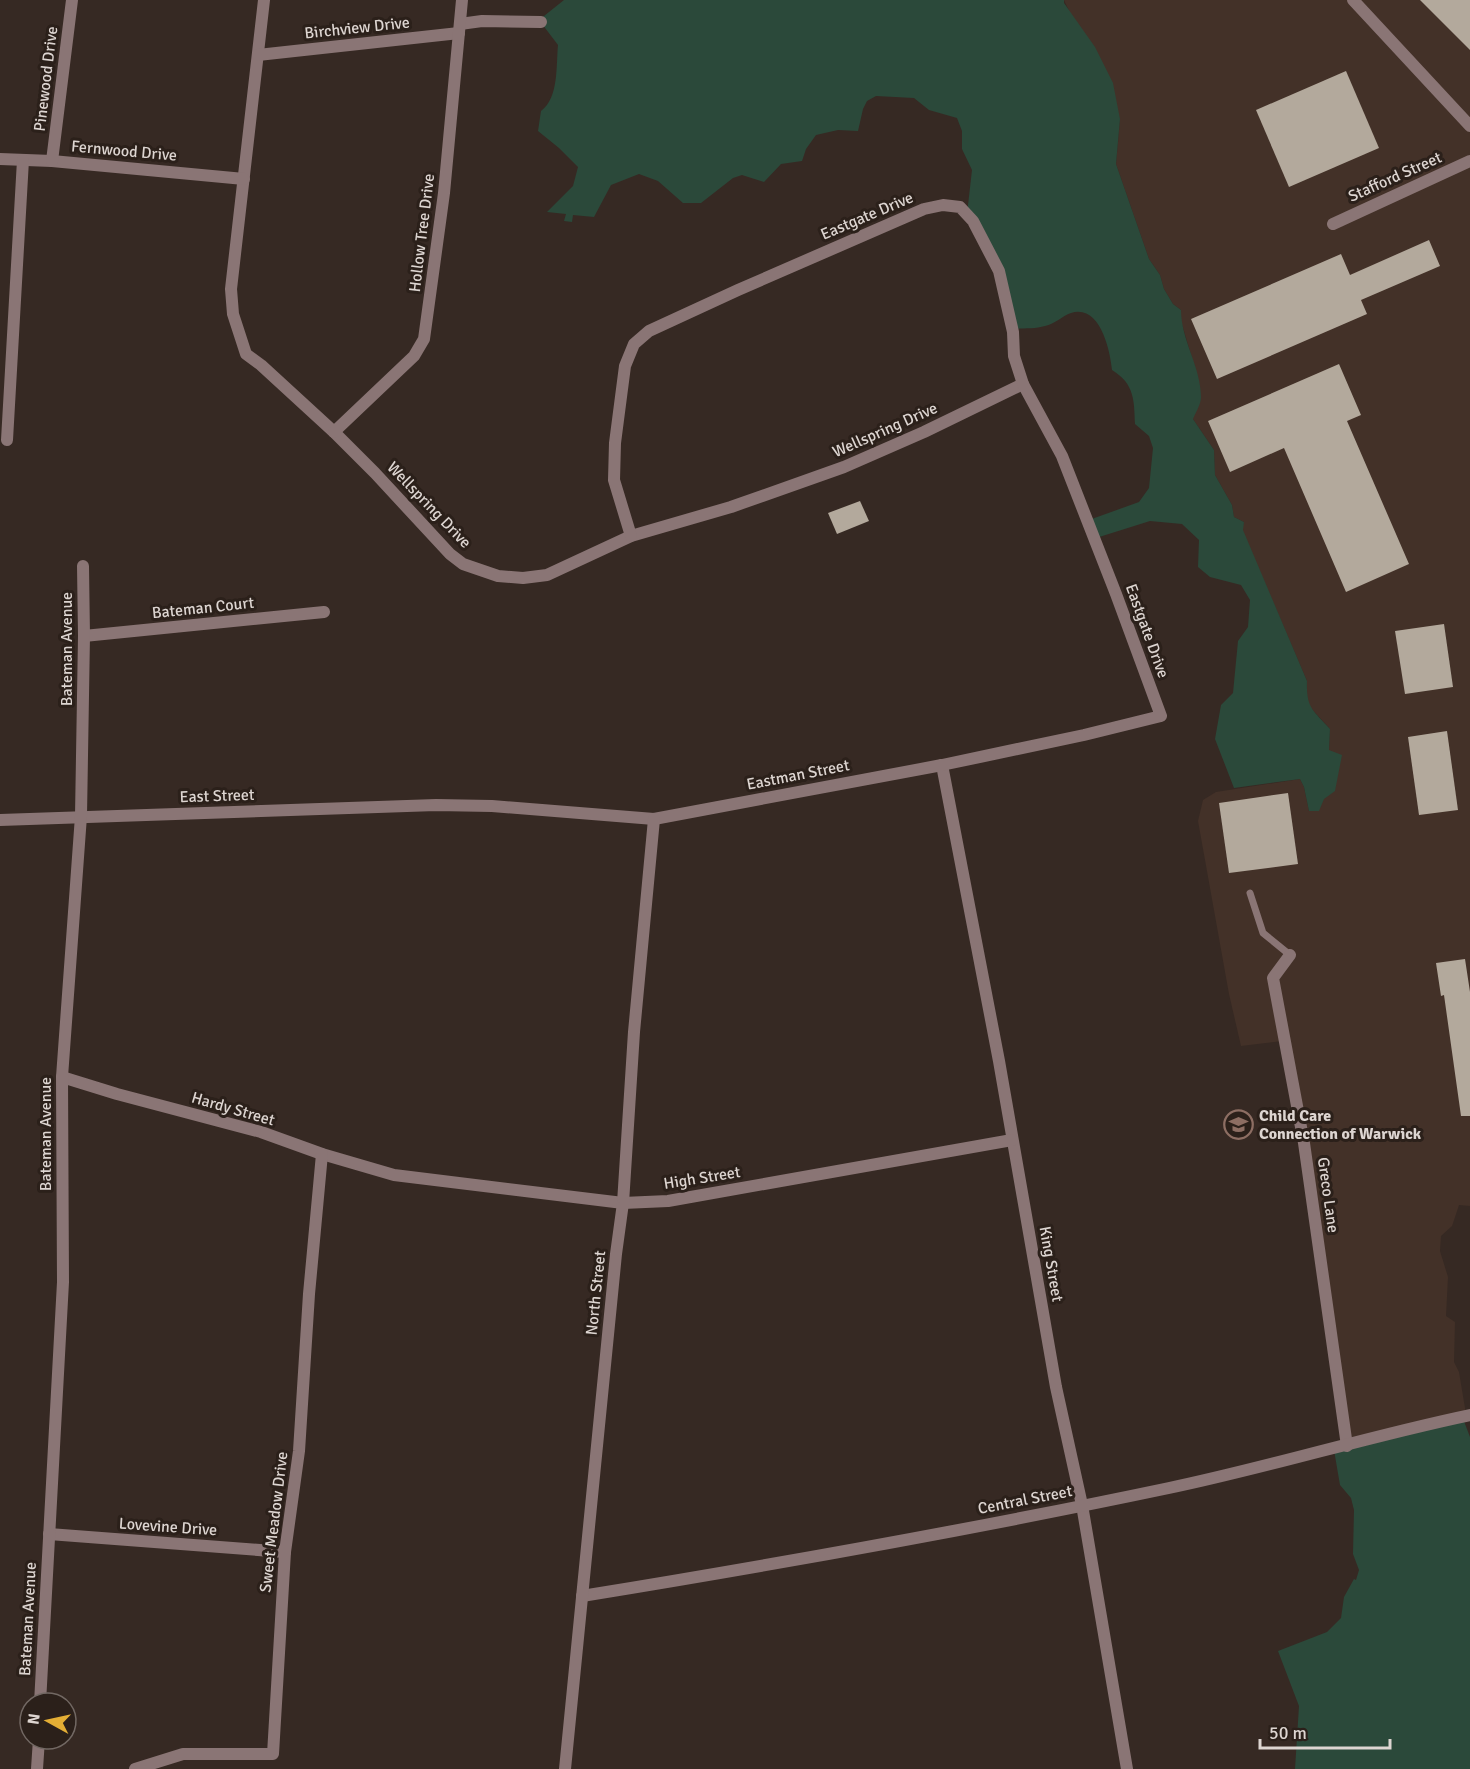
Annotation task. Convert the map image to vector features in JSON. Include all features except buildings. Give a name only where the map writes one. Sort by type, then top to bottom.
[{"type":"street","name":"Pinewood Drive","points":[[52,161],[72,0]]},
{"type":"street","name":"Wellspring Drive","points":[[264,0],[231,289],[233,314],[246,354],[334,432],[450,554],[463,564],[498,576],[523,578],[547,574],[631,536],[731,507],[844,467],[924,432],[1023,384]]},
{"type":"street","name":"Hollow Tree Drive","points":[[334,432],[414,357],[424,339],[444,193],[462,0]]},
{"type":"street","points":[[1353,0],[1470,126]]},
{"type":"street","name":"Birchview Drive","points":[[258,55],[459,28],[482,21],[541,22]]},
{"type":"street","name":"Fernwood Drive","points":[[0,159],[52,161],[244,178]]},
{"type":"street","points":[[7,441],[23,160]]},
{"type":"street","name":"Stafford Street","points":[[1333,224],[1470,161]]},
{"type":"street","name":"Eastgate Drive","points":[[631,536],[614,480],[615,443],[625,366],[634,344],[649,331],[924,209],[943,205],[960,207],[973,221],[999,271],[1013,332],[1014,356],[1023,384],[1062,456],[1161,716]]},
{"type":"street","name":"Bateman Avenue","points":[[41,1691],[63,1282],[62,1077],[81,816],[83,566]]},
{"type":"street","name":"Bateman Court","points":[[84,636],[324,612]]},
{"type":"street","name":"Eastman Street","points":[[436,806],[492,806],[654,819],[942,765],[1161,716]]},
{"type":"street","name":"King Street","points":[[942,765],[999,1061],[1056,1387],[1082,1505],[1127,1769]]},
{"type":"street","name":"East Street","points":[[0,820],[436,806]]},
{"type":"street","name":"North Street","points":[[565,1769],[623,1203],[634,1032],[654,819]]},
{"type":"street","name":"Greco Lane","points":[[1290,955],[1273,978],[1304,1143],[1347,1446]]},
{"type":"street","name":"Hardy Street","points":[[62,1077],[261,1132],[322,1154],[394,1175]]},
{"type":"street","name":"High Street","points":[[394,1175],[623,1203],[668,1201],[1012,1140]]},
{"type":"street","name":"Sweet Meadow Drive","points":[[135,1769],[183,1754],[273,1754],[285,1552],[299,1451],[309,1294],[322,1154]]},
{"type":"street","name":"Central Street","points":[[582,1596],[726,1573],[1171,1488],[1470,1415]]},
{"type":"street","name":"Lovevine Drive","points":[[49,1534],[285,1552]]},
{"type":"street","points":[[37,1769],[38,1751]]},
{"type":"lane","points":[[1250,893],[1263,933],[1290,955]]},
{"type":"shaded area","points":[[1064,0],[1470,0],[1470,1206],[1459,1205],[1452,1226],[1441,1236],[1440,1251],[1448,1277],[1446,1316],[1455,1322],[1454,1362],[1459,1372],[1466,1414],[1345,1442],[1282,1041],[1241,1046],[1229,994],[1198,821],[1203,800],[1216,792],[1300,779],[1309,811],[1329,750],[1330,729],[1309,706],[1306,696],[1307,681],[1242,530],[1244,522],[1234,517],[1232,505],[1215,475],[1214,450],[1193,419],[1195,368],[1181,321],[1181,310],[1173,304],[1164,289],[1160,275],[1149,259],[1116,164],[1120,119]]},
{"type":"green space","points":[[564,0],[1064,0],[1095,47],[1113,83],[1120,119],[1116,164],[1149,259],[1160,275],[1164,289],[1173,304],[1181,310],[1184,332],[1200,386],[1201,400],[1193,419],[1214,450],[1215,475],[1232,505],[1234,517],[1244,522],[1243,530],[1307,681],[1309,703],[1330,729],[1329,750],[1342,755],[1335,791],[1324,799],[1319,811],[1309,811],[1300,779],[1234,788],[1215,739],[1221,705],[1233,693],[1238,641],[1248,627],[1250,600],[1241,585],[1210,577],[1198,567],[1199,540],[1182,524],[1150,521],[1096,538],[1089,520],[1139,502],[1149,488],[1153,448],[1149,436],[1135,424],[1132,394],[1120,375],[1112,370],[1109,351],[1102,331],[1089,315],[1081,312],[1071,313],[1045,326],[1012,329],[997,267],[967,214],[972,170],[962,149],[962,131],[957,118],[929,110],[914,98],[876,96],[867,101],[858,131],[838,130],[816,135],[806,149],[802,161],[781,164],[764,182],[742,175],[733,178],[701,203],[683,203],[658,181],[639,174],[611,185],[594,217],[573,215],[572,222],[564,221],[566,214],[547,212],[573,186],[578,167],[538,131],[541,111],[547,105],[554,90],[558,45],[539,20]]},
{"type":"green space","points":[[1462,1416],[1470,1437],[1470,1769],[1295,1769],[1299,1706],[1278,1651],[1327,1632],[1341,1618],[1344,1597],[1354,1579],[1356,1580],[1359,1570],[1353,1554],[1354,1510],[1351,1498],[1340,1485],[1334,1450]]},
{"type":"place","name":"Child Care Connection of Warwick","points":[[1238,1125]]}]
